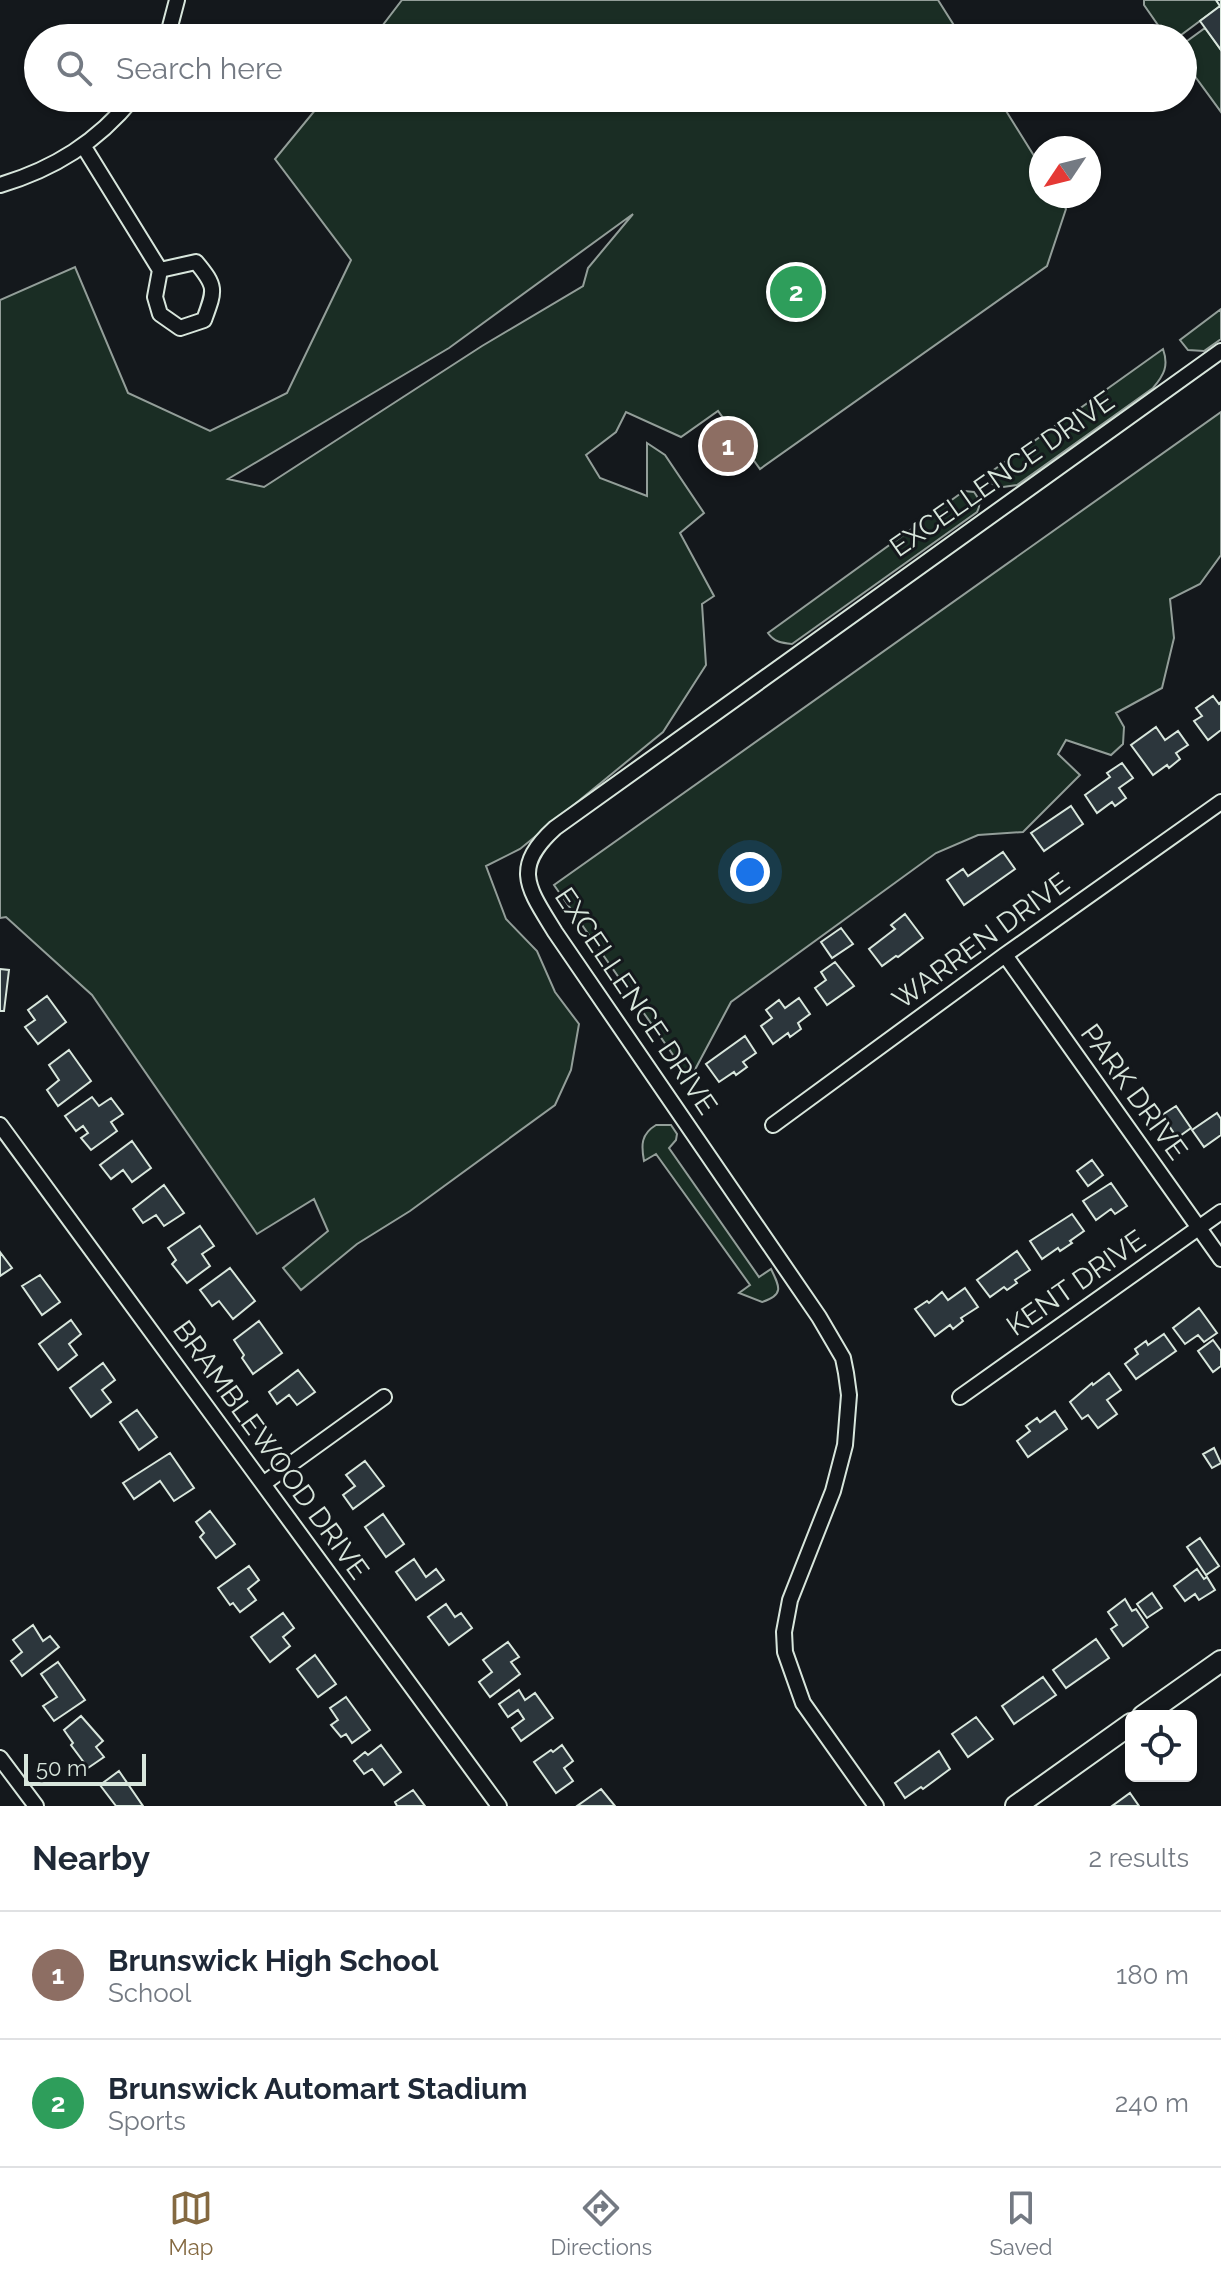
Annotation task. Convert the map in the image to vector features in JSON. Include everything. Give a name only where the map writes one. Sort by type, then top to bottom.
[{"type":"street","points":[[171,24],[177,0]]},
{"type":"street","points":[[0,185],[57,164],[84,147],[122,112]]},
{"type":"street","points":[[84,147],[160,270],[155,297],[160,314],[180,328],[204,320],[212,296],[212,281],[196,262],[160,270]]},
{"type":"street","name":"EXCELLENCE DRIVE","points":[[876,1806],[803,1703],[784,1642],[793,1589],[833,1491],[843,1453],[849,1395],[843,1358],[819,1317],[541,908],[530,886],[528,868],[531,855],[539,842],[567,819],[1221,351]]},
{"type":"street","name":"WARREN DRIVE","points":[[773,1125],[1221,802]]},
{"type":"street","name":"PARK DRIVE","points":[[1005,955],[1221,1259]]},
{"type":"street","name":"BRAMBLEWOOD DRIVE","points":[[0,1125],[499,1806]]},
{"type":"street","name":"KENT DRIVE","points":[[960,1397],[1221,1212]]},
{"type":"street","points":[[263,1484],[384,1397]]},
{"type":"street","points":[[1152,1710],[1221,1661]]},
{"type":"street","points":[[1023,1804],[1125,1728]]},
{"type":"street","points":[[0,1758],[36,1806]]},
{"type":"green space","points":[[402,0],[938,0],[953,24],[384,24]]},
{"type":"green space","points":[[1144,0],[1216,0],[1220,6],[1196,24],[1157,24],[1144,5]]},
{"type":"green space","points":[[1205,28],[1221,50],[1221,112],[1197,79],[1197,34]]},
{"type":"green space","points":[[314,112],[1007,112],[1029,148],[1029,208],[1066,209],[1047,266],[760,469],[718,411],[681,437],[626,412],[616,432],[586,455],[600,478],[647,496],[647,443],[665,455],[704,513],[680,533],[714,596],[702,604],[706,665],[663,732],[520,849],[486,866],[506,919],[537,951],[555,992],[579,1024],[571,1070],[555,1105],[410,1211],[357,1244],[301,1290],[283,1268],[328,1231],[314,1199],[257,1234],[92,995],[6,917],[0,918],[0,300],[75,267],[128,393],[210,431],[287,393],[351,260],[275,159]],"holes":[[[633,214],[588,268],[583,286],[482,346],[264,487],[228,479],[449,348]]]},
{"type":"green space","points":[[1221,309],[1221,339],[1204,351],[1188,350],[1180,340]]},
{"type":"green space","points":[[1163,349],[1166,360],[1164,370],[1153,388],[1017,485],[1003,487],[992,484],[988,474]]},
{"type":"green space","points":[[1221,412],[1221,555],[1200,584],[1170,599],[1174,638],[1162,688],[1116,713],[1124,727],[1123,744],[1111,755],[1066,740],[1058,754],[1080,775],[1023,832],[978,835],[936,853],[731,1002],[690,1079],[554,885]]},
{"type":"green space","points":[[964,491],[976,495],[979,500],[977,512],[792,644],[776,640],[768,633]]},
{"type":"green space","points":[[656,1125],[671,1125],[677,1134],[669,1148],[759,1277],[771,1269],[778,1286],[774,1296],[762,1302],[739,1293],[750,1285],[656,1154],[644,1161],[643,1140]]},
{"type":"building","points":[[1216,0],[1221,0],[1221,50],[1200,21],[1220,6]]},
{"type":"building","points":[[1213,696],[1219,704],[1221,702],[1221,730],[1208,740],[1194,721],[1202,716],[1196,708]]},
{"type":"building","points":[[1156,727],[1165,740],[1178,731],[1188,745],[1176,753],[1180,759],[1153,775],[1131,745]]},
{"type":"building","points":[[1122,763],[1133,778],[1119,788],[1126,798],[1115,806],[1112,802],[1097,813],[1085,795],[1110,777],[1107,773]]},
{"type":"building","points":[[1071,806],[1083,824],[1044,851],[1031,833]]},
{"type":"building","points":[[1003,852],[1015,869],[964,905],[947,880],[963,869],[968,876]]},
{"type":"building","points":[[905,914],[923,938],[882,966],[869,949],[895,929],[891,925]]},
{"type":"building","points":[[841,928],[853,944],[832,958],[821,942]]},
{"type":"building","points":[[835,962],[854,986],[827,1005],[815,988],[826,980],[821,972]]},
{"type":"building","points":[[0,969],[9,970],[4,1011],[0,1011]]},
{"type":"building","points":[[47,996],[66,1022],[38,1044],[25,1027],[35,1020],[28,1010]]},
{"type":"building","points":[[799,998],[810,1014],[798,1023],[801,1029],[790,1037],[788,1033],[773,1044],[761,1026],[772,1018],[766,1010],[779,1000],[785,1008]]},
{"type":"building","points":[[745,1036],[756,1053],[743,1062],[747,1067],[719,1082],[706,1064]]},
{"type":"building","points":[[69,1050],[91,1081],[58,1106],[47,1090],[59,1080],[49,1065]]},
{"type":"building","points":[[92,1097],[99,1106],[111,1098],[123,1114],[111,1122],[117,1131],[91,1150],[81,1138],[88,1133],[83,1126],[76,1131],[65,1116]]},
{"type":"building","points":[[1176,1106],[1191,1128],[1177,1138],[1162,1115]]},
{"type":"building","points":[[1217,1113],[1221,1119],[1221,1135],[1204,1147],[1192,1130]]},
{"type":"building","points":[[132,1141],[151,1168],[132,1182],[123,1170],[111,1179],[100,1165]]},
{"type":"building","points":[[1092,1160],[1103,1175],[1088,1186],[1077,1171]]},
{"type":"building","points":[[1111,1183],[1127,1206],[1115,1214],[1111,1209],[1096,1220],[1083,1201]]},
{"type":"building","points":[[164,1185],[184,1213],[164,1226],[156,1215],[143,1223],[133,1209]]},
{"type":"building","points":[[1072,1214],[1084,1231],[1060,1251],[1058,1248],[1042,1259],[1030,1241]]},
{"type":"building","points":[[200,1226],[214,1246],[202,1254],[210,1266],[187,1283],[172,1264],[176,1260],[168,1248]]},
{"type":"building","points":[[1017,1251],[1030,1270],[1007,1290],[1004,1287],[990,1297],[977,1280]]},
{"type":"building","points":[[0,1252],[12,1268],[0,1276]]},
{"type":"building","points":[[230,1268],[255,1301],[233,1319],[219,1301],[212,1306],[200,1290]]},
{"type":"building","points":[[40,1275],[60,1302],[42,1315],[22,1286]]},
{"type":"building","points":[[965,1288],[978,1307],[961,1318],[963,1321],[953,1329],[950,1325],[935,1336],[915,1309],[942,1292],[948,1300]]},
{"type":"building","points":[[1199,1308],[1217,1333],[1204,1342],[1198,1335],[1185,1344],[1173,1328]]},
{"type":"building","points":[[71,1320],[81,1334],[69,1344],[77,1355],[58,1370],[39,1344]]},
{"type":"building","points":[[259,1321],[282,1353],[253,1374],[234,1340]]},
{"type":"building","points":[[1164,1334],[1176,1351],[1136,1379],[1125,1364],[1138,1354],[1135,1349],[1146,1341],[1148,1345]]},
{"type":"building","points":[[1213,1340],[1221,1351],[1221,1366],[1213,1372],[1198,1351]]},
{"type":"building","points":[[103,1363],[115,1380],[102,1390],[111,1402],[91,1417],[70,1388]]},
{"type":"building","points":[[298,1370],[315,1392],[297,1405],[289,1395],[277,1404],[269,1392]]},
{"type":"building","points":[[1109,1373],[1121,1390],[1107,1400],[1117,1414],[1098,1428],[1088,1415],[1082,1419],[1070,1402]]},
{"type":"building","points":[[137,1410],[157,1437],[139,1450],[120,1422]]},
{"type":"building","points":[[1055,1411],[1067,1429],[1028,1457],[1017,1441],[1030,1431],[1026,1426],[1037,1418],[1040,1422]]},
{"type":"building","points":[[1214,1448],[1221,1463],[1212,1468],[1203,1454]]},
{"type":"building","points":[[170,1453],[194,1488],[174,1501],[160,1481],[134,1499],[123,1483]]},
{"type":"building","points":[[365,1461],[384,1486],[353,1509],[343,1495],[355,1486],[346,1475]]},
{"type":"building","points":[[210,1511],[235,1544],[216,1558],[200,1537],[204,1533],[196,1522]]},
{"type":"building","points":[[383,1514],[404,1544],[386,1557],[365,1527]]},
{"type":"building","points":[[1200,1538],[1219,1566],[1206,1575],[1187,1547]]},
{"type":"building","points":[[414,1559],[426,1577],[436,1569],[444,1580],[416,1600],[396,1572]]},
{"type":"building","points":[[249,1566],[259,1580],[248,1589],[256,1600],[240,1612],[233,1603],[230,1605],[218,1588]]},
{"type":"building","points":[[1197,1569],[1215,1590],[1199,1600],[1195,1594],[1185,1601],[1174,1586]]},
{"type":"building","points":[[1152,1593],[1162,1608],[1147,1618],[1137,1604]]},
{"type":"building","points":[[1125,1599],[1148,1627],[1123,1646],[1111,1629],[1117,1625],[1108,1612]]},
{"type":"building","points":[[446,1604],[455,1617],[461,1613],[472,1628],[449,1645],[428,1617]]},
{"type":"building","points":[[283,1613],[294,1628],[283,1637],[290,1646],[270,1662],[251,1637]]},
{"type":"building","points":[[33,1625],[43,1641],[50,1636],[59,1647],[22,1676],[11,1661],[22,1652],[13,1640]]},
{"type":"building","points":[[1096,1639],[1109,1658],[1066,1688],[1053,1670]]},
{"type":"building","points":[[508,1642],[519,1657],[511,1662],[520,1674],[490,1697],[479,1682],[492,1672],[483,1660]]},
{"type":"building","points":[[315,1655],[336,1684],[318,1697],[297,1669]]},
{"type":"building","points":[[58,1662],[85,1700],[54,1721],[43,1706],[57,1697],[41,1674]]},
{"type":"building","points":[[1043,1677],[1056,1695],[1014,1724],[1002,1706]]},
{"type":"building","points":[[519,1690],[525,1700],[535,1693],[553,1718],[521,1741],[512,1728],[524,1719],[518,1710],[508,1717],[499,1704]]},
{"type":"building","points":[[346,1697],[370,1730],[352,1743],[346,1734],[341,1737],[331,1725],[338,1720],[330,1708]]},
{"type":"building","points":[[81,1716],[103,1741],[96,1747],[104,1757],[88,1768],[64,1730]]},
{"type":"building","points":[[976,1717],[993,1739],[968,1757],[952,1734]]},
{"type":"building","points":[[381,1745],[401,1772],[384,1785],[372,1769],[364,1774],[354,1761]]},
{"type":"building","points":[[562,1745],[573,1761],[564,1768],[573,1781],[556,1793],[534,1762]]},
{"type":"building","points":[[939,1751],[950,1769],[905,1798],[895,1783]]},
{"type":"building","points":[[119,1771],[143,1806],[116,1806],[100,1785]]},
{"type":"building","points":[[601,1789],[615,1806],[577,1806]]},
{"type":"building","points":[[413,1790],[425,1806],[397,1806],[395,1802]]},
{"type":"building","points":[[1130,1793],[1139,1806],[1112,1806]]},
{"type":"place","name":"Brunswick Automart Stadium","points":[[796,292]]},
{"type":"place","name":"Brunswick High School","points":[[728,446]]}]
